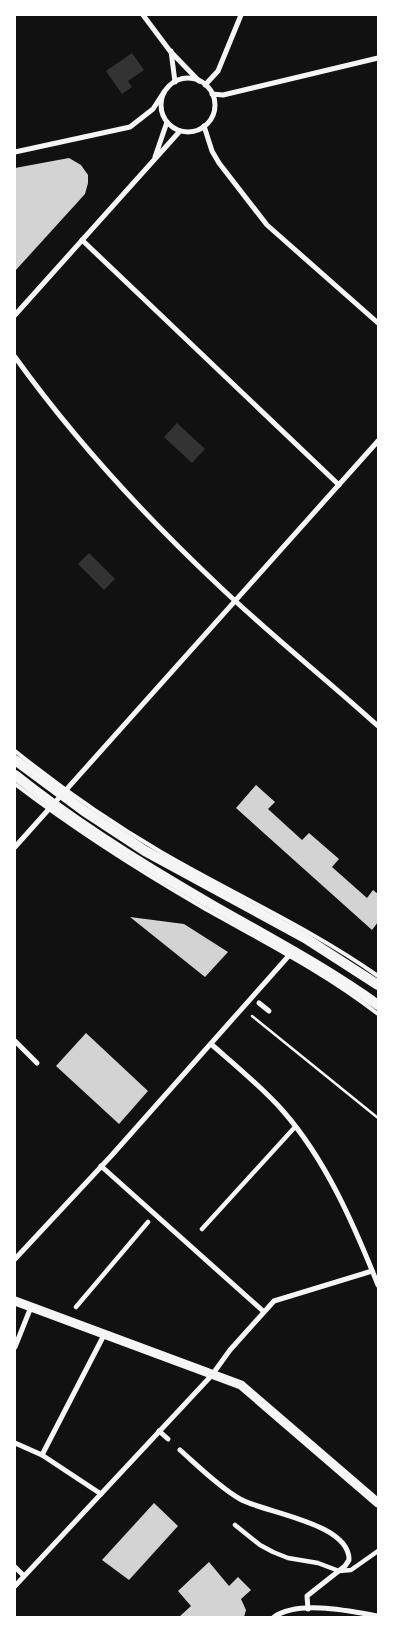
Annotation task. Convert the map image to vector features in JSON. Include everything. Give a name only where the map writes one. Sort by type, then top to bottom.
[{"type":"main road","points":[[15,760],[145,851],[298,934],[378,985]]},
{"type":"main road","points":[[15,775],[52,807],[378,1005]]},
{"type":"street","points":[[143,15],[170,51],[212,94],[214,110],[212,117],[204,126],[192,132],[180,131],[167,122],[161,107],[164,92]]},
{"type":"street","points":[[205,85],[218,71],[241,15]]},
{"type":"street","points":[[170,51],[175,82]]},
{"type":"street","points":[[212,94],[223,95],[378,58]]},
{"type":"street","points":[[15,152],[130,127],[153,109],[164,92],[175,82],[183,79],[200,82]]},
{"type":"street","points":[[154,160],[167,122]]},
{"type":"street","points":[[204,126],[212,151],[219,163],[266,225],[378,323]]},
{"type":"street","points":[[15,315],[180,131]]},
{"type":"street","points":[[82,240],[339,485]]},
{"type":"street","points":[[15,357],[38,389],[110,474],[168,536],[236,601],[378,726]]},
{"type":"street","points":[[15,846],[52,807],[378,441]]},
{"type":"street","points":[[15,1259],[101,1166],[291,953]]},
{"type":"street","points":[[259,1003],[269,1011]]},
{"type":"street","points":[[15,1041],[37,1063]]},
{"type":"street","points":[[210,1044],[261,1089],[284,1112],[295,1127],[319,1162],[335,1190],[378,1285]]},
{"type":"street","points":[[202,1229],[295,1127]]},
{"type":"street","points":[[101,1166],[263,1311]]},
{"type":"street","points":[[76,1307],[148,1222]]},
{"type":"street","points":[[15,1586],[212,1375],[263,1311],[274,1301],[372,1270]]},
{"type":"street","points":[[15,1301],[241,1385],[378,1503]]},
{"type":"street","points":[[15,1347],[31,1307]]},
{"type":"street","points":[[42,1456],[104,1335]]},
{"type":"street","points":[[159,1431],[168,1439]]},
{"type":"street","points":[[15,1443],[42,1456],[100,1494]]},
{"type":"street","points":[[180,1450],[238,1498],[251,1505],[306,1521],[326,1531],[340,1542],[349,1555],[349,1560],[339,1571],[307,1596],[308,1609]]},
{"type":"street","points":[[235,1525],[260,1545],[273,1552],[288,1558],[318,1563],[339,1571],[351,1570],[378,1551]]},
{"type":"street","points":[[15,1567],[24,1576]]},
{"type":"street","points":[[274,1617],[287,1610],[308,1609],[342,1609],[378,1616]]},
{"type":"street","points":[[287,1610],[288,1617]]},
{"type":"lane","points":[[15,751],[64,793],[161,852],[279,914],[378,976]]},
{"type":"lane","points":[[15,784],[52,807]]},
{"type":"lane","points":[[291,953],[378,1014]]},
{"type":"path","points":[[252,1016],[378,1118]]},
{"type":"shaded area","points":[[132,53],[144,70],[128,81],[132,87],[122,94],[106,71]]},
{"type":"shaded area","points":[[177,423],[205,449],[192,463],[164,437]]},
{"type":"shaded area","points":[[89,553],[115,579],[104,590],[78,564]]},
{"type":"building","points":[[69,158],[81,165],[88,175],[85,194],[15,271],[15,168]]},
{"type":"building","points":[[256,785],[275,802],[268,809],[302,840],[309,833],[339,859],[332,867],[367,898],[373,890],[378,894],[378,922],[372,930],[236,808]]},
{"type":"building","points":[[130,917],[184,924],[228,952],[205,977]]},
{"type":"building","points":[[86,1033],[148,1091],[119,1124],[56,1066]]},
{"type":"building","points":[[154,1503],[178,1526],[129,1580],[102,1560]]},
{"type":"building","points":[[209,1562],[229,1586],[238,1577],[251,1590],[241,1599],[246,1610],[244,1617],[179,1617],[191,1606],[178,1591]]}]
